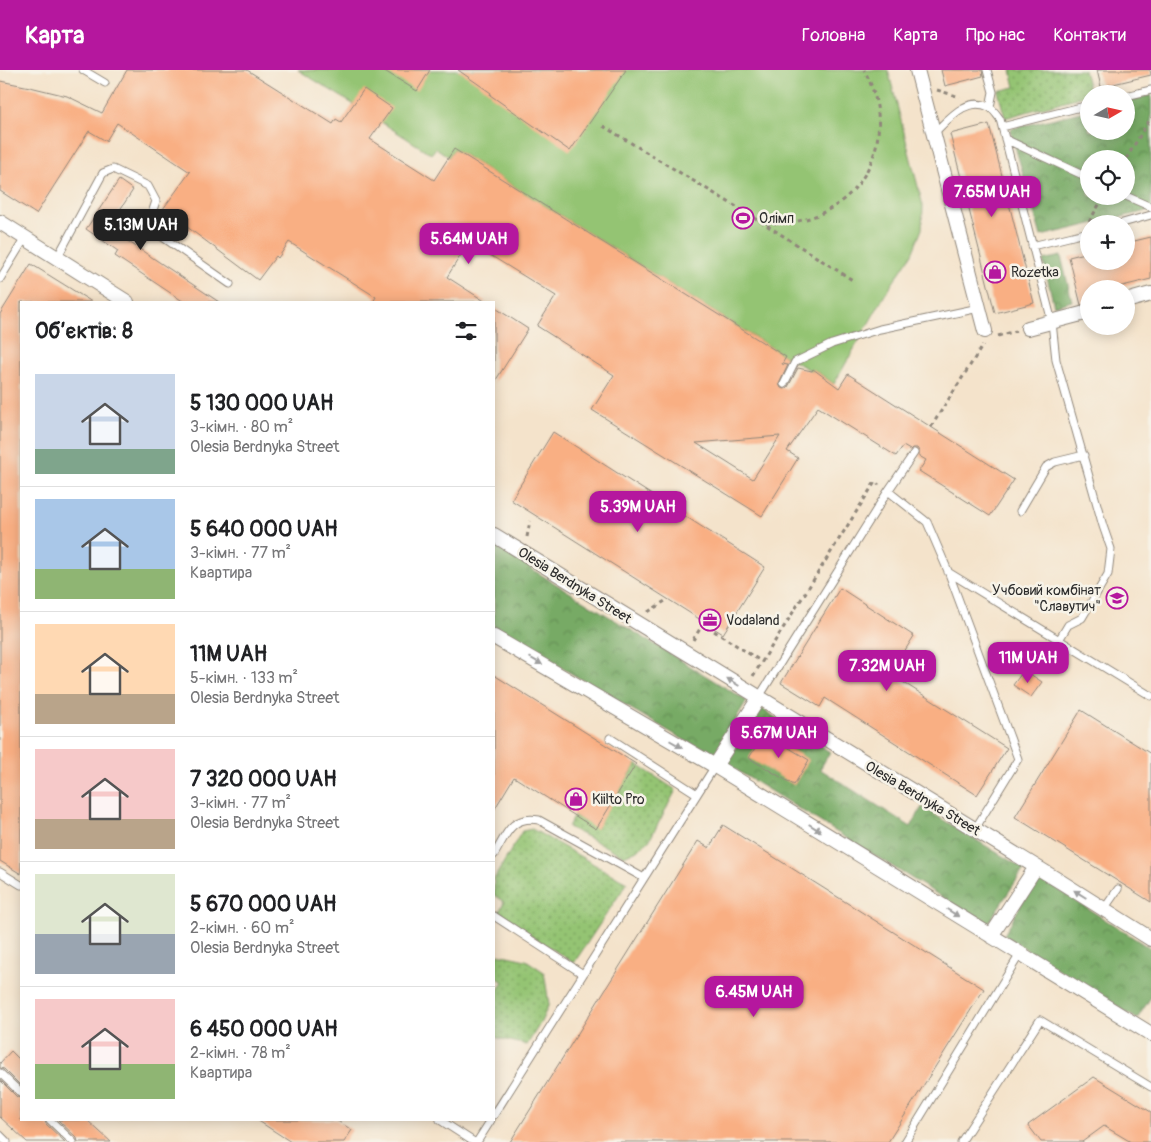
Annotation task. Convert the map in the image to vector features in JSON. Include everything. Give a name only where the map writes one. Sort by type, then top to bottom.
[{"type":"street","points":[[917,70],[978,308],[989,335]]},
{"type":"street","points":[[0,222],[124,301]]},
{"type":"street","points":[[1135,298],[1151,294]]},
{"type":"street","points":[[1025,329],[1080,314]]},
{"type":"street","name":"Olesia Berdnyka Street","points":[[495,536],[975,829],[1151,939]]},
{"type":"street","points":[[495,638],[715,766],[1151,1034]]},
{"type":"street","points":[[715,766],[758,698]]},
{"type":"street","points":[[991,936],[1036,867]]},
{"type":"lane","points":[[83,70],[105,83]]},
{"type":"lane","points":[[988,70],[993,92],[990,107]]},
{"type":"lane","points":[[1135,94],[1151,90]]},
{"type":"lane","points":[[933,133],[964,106],[974,104],[990,107],[1000,119],[1052,322],[1056,360],[1111,549],[1111,562],[1108,574],[1082,618],[1068,625],[1059,640]]},
{"type":"lane","points":[[1002,127],[1080,107]]},
{"type":"lane","points":[[1005,139],[1080,174]]},
{"type":"lane","points":[[57,258],[102,173],[113,169],[148,186],[156,201],[150,219],[154,231],[230,284]]},
{"type":"lane","points":[[1135,200],[1151,208]]},
{"type":"lane","points":[[1135,220],[1151,216]]},
{"type":"lane","points":[[1032,246],[1080,234]]},
{"type":"lane","points":[[0,280],[25,238]]},
{"type":"lane","points":[[784,384],[795,362],[832,344],[880,329],[978,308]]},
{"type":"lane","points":[[758,698],[888,491],[914,453]]},
{"type":"lane","points":[[1020,511],[1046,467],[1054,462],[1084,455]]},
{"type":"lane","points":[[888,491],[927,522],[948,572],[1018,759],[975,829]]},
{"type":"lane","points":[[948,572],[1151,696]]},
{"type":"lane","points":[[610,738],[697,794]]},
{"type":"lane","points":[[495,1113],[715,766]]},
{"type":"lane","points":[[495,852],[512,824],[530,818],[539,820],[644,878]]},
{"type":"lane","points":[[0,872],[20,884]]},
{"type":"lane","points":[[1104,909],[1118,889]]},
{"type":"lane","points":[[495,917],[583,974]]},
{"type":"lane","points":[[905,1142],[1020,954]]},
{"type":"lane","points":[[961,1142],[1040,1020],[1151,1087]]},
{"type":"lane","points":[[0,1073],[20,1092]]},
{"type":"lane","points":[[51,1121],[73,1142]]},
{"type":"lane","points":[[442,1121],[476,1142],[490,1121]]},
{"type":"lane","points":[[0,1135],[7,1142]]},
{"type":"path","points":[[763,223],[793,223],[821,214],[846,198],[864,175],[872,160],[879,128],[875,96],[864,70]]},
{"type":"path","points":[[921,85],[961,97],[964,106]]},
{"type":"path","points":[[1131,150],[1151,117]]},
{"type":"path","points":[[603,126],[763,223],[854,281]]},
{"type":"path","points":[[931,427],[989,335],[1025,329]]},
{"type":"path","points":[[751,680],[875,482],[888,491]]},
{"type":"path","points":[[526,543],[530,521]]},
{"type":"path","points":[[642,616],[665,602]]},
{"type":"path","points":[[690,645],[703,624],[762,662]]},
{"type":"green space","name":"Олімп","points":[[298,70],[888,70],[923,206],[922,229],[912,254],[886,293],[834,384],[813,369],[812,371],[786,357],[454,149],[449,157],[436,148],[431,154]]},
{"type":"green space","points":[[1011,70],[1084,70],[1088,85],[1080,85],[1080,97],[1005,118],[998,91],[1015,87]]},
{"type":"green space","points":[[1151,95],[1151,210],[1130,215],[1080,215],[1080,227],[1041,236],[1010,129],[1080,112],[1080,140],[1135,140],[1135,99]]},
{"type":"green space","points":[[1061,256],[1072,301],[1054,306],[1043,260]]},
{"type":"green space","points":[[495,547],[747,701],[713,757],[495,629]]},
{"type":"green space","points":[[762,709],[830,752],[820,769],[911,827],[922,807],[1024,869],[987,925],[725,763]]},
{"type":"green space","points":[[636,764],[676,790],[649,841],[639,849],[624,856],[568,827],[574,815],[596,828]]},
{"type":"green space","points":[[532,829],[627,883],[574,963],[498,914],[504,902],[495,896],[495,877],[522,831]]},
{"type":"green space","points":[[1037,876],[1151,949],[1151,997],[1137,1019],[1004,935]]},
{"type":"green space","points":[[498,954],[526,960],[544,972],[549,1004],[527,1045],[495,1037],[495,994],[503,982],[495,976],[495,959]]},
{"type":"building","points":[[127,70],[247,70],[333,124],[336,119],[341,122],[364,89],[392,108],[370,139],[434,180],[454,149],[786,357],[782,364],[788,365],[779,384],[781,388],[785,389],[788,387],[798,368],[812,371],[813,369],[839,388],[848,374],[1014,480],[990,516],[919,471],[926,460],[919,456],[917,448],[910,450],[903,446],[896,456],[818,407],[787,451],[798,458],[762,516],[592,410],[614,375],[537,326],[556,296],[469,242],[447,277],[484,301],[374,301],[376,297],[289,242],[278,258],[276,256],[258,280],[163,209],[190,172],[117,123],[106,141],[89,131],[36,214],[0,191],[0,81],[67,96],[102,113]],"holes":[[[780,436],[753,479],[696,443]]]},
{"type":"building","points":[[383,70],[430,70],[417,91]]},
{"type":"building","points":[[458,70],[626,70],[570,151],[490,95],[491,93]]},
{"type":"building","points":[[941,70],[982,70],[983,76],[945,86]]},
{"type":"building","points":[[1097,70],[1150,70],[1151,75],[1109,85],[1101,85]]},
{"type":"building","points":[[989,124],[1034,303],[995,313],[950,134]]},
{"type":"building","points":[[119,180],[133,190],[108,228],[218,301],[182,301],[115,256],[118,251],[86,229]]},
{"type":"building","points":[[1151,237],[1151,279],[1135,283],[1135,280],[1080,280],[1080,301],[1069,257],[1080,254],[1080,270],[1135,270],[1135,241]]},
{"type":"building","points":[[31,264],[90,301],[20,301],[20,873],[0,861],[0,314]]},
{"type":"building","points":[[495,308],[528,329],[495,381]]},
{"type":"building","points":[[553,432],[765,567],[723,634],[511,500]]},
{"type":"building","points":[[840,588],[914,636],[890,674],[1007,748],[977,795],[825,698],[820,707],[781,683]]},
{"type":"building","points":[[1024,670],[1042,682],[1031,697],[1013,685]]},
{"type":"building","points":[[495,676],[636,764],[596,829],[514,777],[495,808]]},
{"type":"building","points":[[1081,710],[1151,754],[1151,902],[1015,817]]},
{"type":"building","points":[[764,733],[809,760],[794,785],[749,758]]},
{"type":"building","points":[[723,825],[984,989],[888,1142],[510,1142],[698,841],[709,848]]},
{"type":"building","points":[[11,1051],[20,1060],[20,1085],[4,1069],[0,1068],[0,1063]]},
{"type":"building","points":[[1094,1077],[1151,1112],[1151,1142],[1131,1142],[1104,1126],[1082,1142],[1041,1142],[1028,1125]]},
{"type":"building","points":[[0,1080],[20,1098],[20,1121],[45,1121],[46,1124],[65,1142],[27,1142],[0,1117]]},
{"type":"building","points":[[59,1121],[88,1121],[111,1142],[78,1142],[77,1138]]},
{"type":"building","points":[[259,1121],[338,1121],[352,1130],[344,1142],[291,1142]]},
{"type":"place","name":"Олімп","points":[[743,218]]},
{"type":"place","name":"Rozetka","points":[[995,272]]},
{"type":"place","name":"Учбовий комбінат \"Славутич\"","points":[[1117,598]]},
{"type":"place","name":"Vodaland","points":[[710,620]]},
{"type":"place","name":"Kiilto Pro","points":[[576,799]]}]
